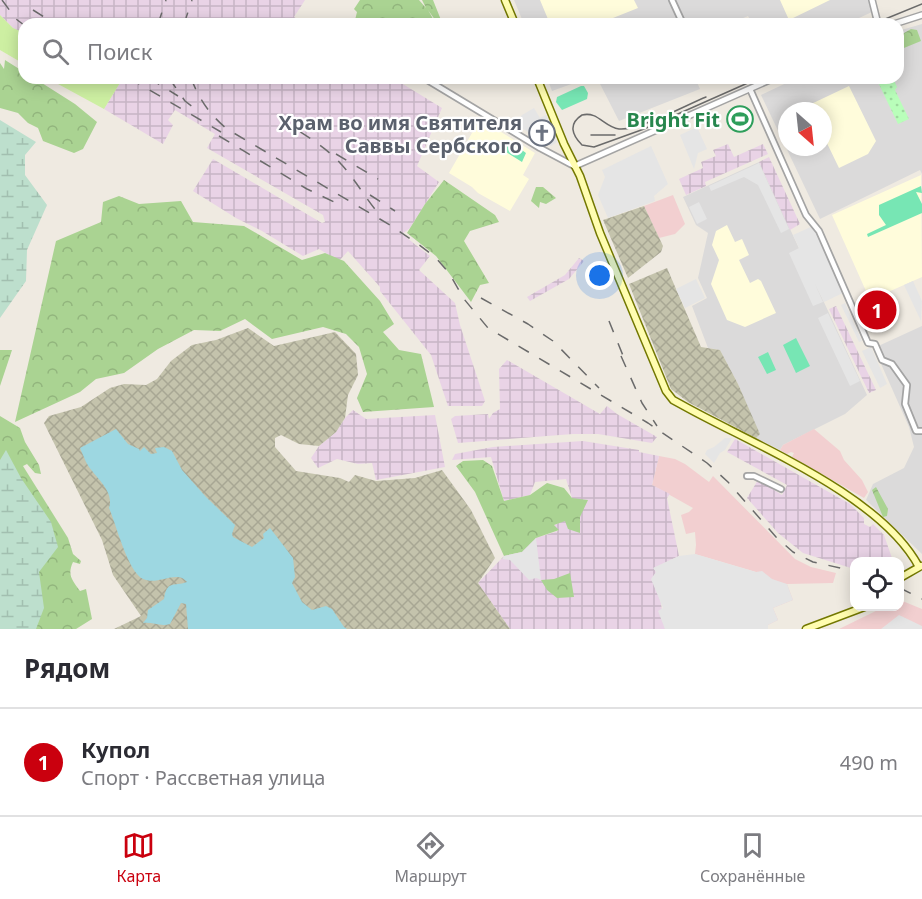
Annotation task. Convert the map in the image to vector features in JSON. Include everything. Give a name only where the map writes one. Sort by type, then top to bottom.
[{"type":"main road","points":[[505,0],[512,18]]},
{"type":"main road","points":[[539,84],[564,144],[576,166],[600,233],[666,392],[673,400],[850,497],[896,537],[914,557],[920,566],[904,576]]},
{"type":"main road","points":[[806,629],[854,611]]},
{"type":"street","points":[[672,0],[680,18]]},
{"type":"street","points":[[872,0],[876,18]]},
{"type":"street","points":[[904,21],[922,15]]},
{"type":"street","points":[[434,84],[540,148],[576,166],[757,84]]},
{"type":"street","points":[[750,89],[806,215],[819,231],[868,343],[875,344],[882,360],[892,364],[902,376],[907,385],[905,404],[916,431],[922,430]]},
{"type":"street","points":[[747,476],[754,476],[781,489]]},
{"type":"shaded area","points":[[0,0],[305,0],[294,17],[296,18],[18,18],[18,30],[0,15]]},
{"type":"shaded area","points":[[514,0],[869,0],[872,12],[859,18],[749,18],[748,16],[743,18],[522,18]]},
{"type":"shaded area","points":[[540,0],[634,0],[638,8],[613,18],[548,18]]},
{"type":"shaded area","points":[[780,0],[830,0],[793,18],[788,18]]},
{"type":"shaded area","points":[[922,24],[922,174],[920,170],[820,219],[790,156],[832,156],[832,102],[778,102],[778,131],[761,95],[784,84],[904,84],[904,29]]},
{"type":"shaded area","points":[[119,84],[403,84],[442,108],[417,166],[439,182],[410,228],[402,234],[430,256],[419,270],[455,303],[485,401],[482,406],[448,406],[431,355],[380,291],[380,287],[348,251],[339,261],[319,249],[303,256],[193,191],[213,159],[322,223],[325,222],[323,215],[207,148],[215,134],[175,110],[168,120],[173,125],[163,144],[104,109]]},
{"type":"shaded area","points":[[549,84],[571,84],[552,91]]},
{"type":"shaded area","points":[[600,84],[698,84],[700,89],[619,121]]},
{"type":"shaded area","points":[[849,86],[876,141],[868,154],[839,168],[832,154],[832,102],[815,102]]},
{"type":"shaded area","points":[[534,108],[540,118],[546,115],[557,142],[551,146],[515,124],[522,115]]},
{"type":"shaded area","points":[[480,119],[535,153],[523,175],[529,179],[510,211],[449,173]]},
{"type":"shaded area","points":[[697,127],[707,149],[698,153],[694,169],[680,135]]},
{"type":"shaded area","points":[[728,144],[734,157],[763,144],[768,154],[705,182],[706,186],[686,195],[679,179],[703,168],[701,162],[716,156],[713,150]]},
{"type":"shaded area","points":[[651,146],[668,184],[654,196],[655,201],[608,218],[598,195],[605,177],[602,170]]},
{"type":"shaded area","points":[[769,157],[800,224],[790,230],[759,162]]},
{"type":"shaded area","points":[[759,162],[867,395],[845,414],[783,445],[780,450],[756,438],[759,434],[738,384],[720,350],[708,348],[692,306],[707,298],[698,278],[708,233],[696,225],[683,197]]},
{"type":"shaded area","points":[[759,163],[789,229],[781,233],[758,185],[744,177],[711,191],[709,186]]},
{"type":"shaded area","points":[[921,175],[922,277],[870,300],[832,215]]},
{"type":"shaded area","points":[[673,195],[685,224],[675,234],[659,238],[644,206]]},
{"type":"shaded area","points":[[699,202],[707,219],[697,224],[689,207]]},
{"type":"shaded area","points":[[644,206],[663,246],[661,252],[628,278],[603,220]]},
{"type":"shaded area","points":[[727,225],[735,242],[742,239],[749,255],[739,260],[750,283],[758,279],[761,281],[776,313],[745,327],[727,320],[711,284],[719,260],[712,245],[716,231]]},
{"type":"shaded area","points":[[813,226],[843,293],[824,302],[815,284],[823,302],[813,306],[789,253],[799,248],[793,235]]},
{"type":"shaded area","points":[[579,258],[584,261],[569,279],[530,301],[527,297],[565,275]]},
{"type":"shaded area","points":[[667,268],[701,347],[720,350],[738,384],[760,434],[756,438],[688,402],[671,389],[629,284]]},
{"type":"shaded area","points":[[696,279],[705,298],[685,308],[676,289]]},
{"type":"shaded area","points":[[913,281],[922,301],[921,321],[904,285]]},
{"type":"shaded area","points":[[845,303],[862,341],[859,342],[841,305]]},
{"type":"shaded area","points":[[836,306],[876,390],[869,393],[829,309]]},
{"type":"shaded area","points":[[828,313],[860,381],[850,386],[818,318]]},
{"type":"shaded area","points":[[922,326],[922,554],[866,500],[873,484],[904,468],[914,447],[909,427],[874,348]]},
{"type":"shaded area","points":[[248,328],[274,346],[335,332],[356,354],[358,375],[348,395],[345,418],[336,432],[319,446],[299,444],[281,435],[275,438],[275,447],[296,471],[340,478],[349,482],[355,475],[376,481],[415,478],[442,470],[471,510],[495,558],[478,583],[510,629],[114,629],[141,616],[113,575],[102,540],[44,423],[49,416],[81,407],[110,388],[124,384],[146,385],[157,379],[171,361],[192,345],[216,340]]},
{"type":"shaded area","points":[[871,347],[887,384],[880,388],[862,351]]},
{"type":"shaded area","points":[[507,360],[600,414],[607,406],[657,437],[652,443],[598,434],[573,434],[458,443],[451,419],[455,416],[488,414],[489,419],[500,409],[499,369]]},
{"type":"shaded area","points":[[353,410],[366,419],[435,415],[445,467],[376,480],[372,463],[358,464],[337,459],[318,468],[311,458],[319,446],[336,432]]},
{"type":"shaded area","points":[[814,429],[840,451],[844,460],[862,480],[868,492],[864,498],[792,457],[794,453],[787,454],[780,450],[783,445]]},
{"type":"shaded area","points":[[725,438],[732,438],[714,463],[705,454],[707,450]]},
{"type":"shaded area","points":[[735,439],[850,504],[864,518],[864,524],[870,527],[873,524],[884,535],[892,557],[850,557],[850,568],[803,553],[778,533],[747,498],[758,480],[782,495],[787,485],[727,452]]},
{"type":"shaded area","points":[[583,441],[639,450],[639,452],[659,456],[652,485],[670,494],[667,498],[679,556],[654,568],[665,629],[510,629],[478,583],[504,556],[522,552],[536,538],[558,531],[554,525],[565,520],[572,498],[566,479],[535,482],[530,495],[504,501],[491,457],[452,460],[455,454],[493,447]]},
{"type":"shaded area","points":[[659,456],[675,459],[685,464],[709,482],[713,476],[795,559],[811,567],[836,573],[833,583],[787,584],[793,600],[773,608],[778,620],[768,625],[768,629],[756,572],[695,554],[695,532],[686,534],[681,515],[693,508],[652,485]]},
{"type":"shaded area","points":[[536,538],[541,580],[536,578],[529,580],[510,560],[502,559],[504,556],[522,552]]},
{"type":"shaded area","points":[[695,554],[756,572],[762,571],[772,579],[787,584],[793,600],[773,608],[778,620],[768,625],[768,629],[665,629],[658,611],[663,608],[651,579],[656,572],[653,568],[679,556]]},
{"type":"shaded area","points":[[904,602],[922,609],[922,629],[839,629],[876,611],[904,611]]},
{"type":"shaded area","points":[[899,615],[922,626],[922,629],[881,629]]},
{"type":"green space","points":[[360,0],[419,0],[426,8],[422,0],[433,0],[440,18],[434,18],[428,10],[433,18],[356,18],[357,12],[354,9]]},
{"type":"green space","points":[[0,15],[18,30],[18,60],[0,50]]},
{"type":"green space","points":[[911,29],[917,30],[921,41],[904,48],[904,33]]},
{"type":"green space","points":[[5,60],[18,68],[18,84],[43,84],[75,104],[97,122],[83,149],[74,153],[43,141],[38,128],[28,123],[18,113],[0,108],[0,63],[4,69]]},
{"type":"green space","points":[[58,84],[119,84],[104,109]]},
{"type":"green space","points":[[879,84],[896,84],[895,90],[909,119],[898,124]]},
{"type":"green space","points":[[584,86],[588,93],[587,99],[562,110],[556,102],[557,97]]},
{"type":"green space","points":[[0,120],[36,142],[25,155],[25,175],[47,205],[27,250],[26,281],[0,318]]},
{"type":"green space","points":[[507,142],[511,142],[526,153],[522,162],[503,150]]},
{"type":"green space","points":[[444,180],[495,215],[499,222],[470,231],[464,241],[489,283],[480,285],[471,302],[436,256],[407,233],[425,204]]},
{"type":"green space","points":[[921,186],[922,193],[916,192],[922,204],[922,213],[868,237],[867,234],[886,225],[879,215],[879,205]]},
{"type":"green space","points":[[536,187],[543,187],[556,198],[546,204],[540,202],[539,208],[531,201]]},
{"type":"green space","points":[[119,196],[139,204],[181,201],[193,222],[244,226],[302,260],[325,253],[344,261],[380,301],[394,324],[383,332],[399,350],[421,354],[434,407],[363,412],[357,398],[367,374],[359,347],[346,334],[323,327],[272,339],[245,319],[220,331],[194,330],[158,349],[124,373],[96,379],[80,392],[15,422],[56,241],[101,222],[103,202]]},
{"type":"green space","points":[[796,338],[810,366],[796,373],[783,345]]},
{"type":"green space","points":[[0,350],[12,350],[0,386]]},
{"type":"green space","points":[[768,352],[776,370],[767,374],[758,357]]},
{"type":"green space","points":[[0,416],[20,428],[25,442],[39,465],[41,474],[35,473],[27,464],[23,466],[68,538],[73,554],[81,561],[80,564],[73,562],[70,574],[80,591],[86,589],[92,619],[76,629],[0,629]]},
{"type":"green space","points":[[6,450],[21,478],[51,522],[58,547],[39,572],[44,608],[36,629],[0,629],[0,460]]},
{"type":"green space","points":[[483,460],[492,466],[504,501],[530,495],[547,483],[564,488],[572,498],[588,500],[580,517],[580,533],[568,529],[565,521],[554,525],[559,530],[536,538],[522,552],[504,556],[475,492],[456,466],[463,461]]},
{"type":"green space","points":[[876,487],[888,509],[887,516],[883,517],[872,490]]},
{"type":"green space","points":[[570,573],[574,597],[557,598],[547,590],[541,580],[554,579]]},
{"type":"water","points":[[116,429],[128,444],[140,451],[144,447],[151,454],[157,453],[155,448],[164,447],[172,451],[182,470],[235,525],[233,537],[252,547],[264,538],[263,534],[270,528],[293,558],[295,577],[292,583],[302,602],[312,610],[326,606],[332,609],[347,629],[188,629],[186,604],[181,603],[170,624],[143,623],[147,618],[148,610],[164,599],[171,585],[187,582],[178,577],[155,581],[143,579],[127,558],[109,508],[109,495],[89,467],[80,448]]},
{"type":"tram line","points":[[888,18],[922,4]]},
{"type":"tram line","points":[[706,97],[650,122],[628,129],[614,128],[597,117],[582,115],[575,122],[573,130],[582,145],[594,147],[644,129],[745,84]]},
{"type":"tram line","points":[[591,135],[615,135]]},
{"type":"railway","points":[[2,0],[18,20]]},
{"type":"railway","points":[[160,18],[166,0]]},
{"type":"railway","points":[[186,18],[192,0]]},
{"type":"railway","points":[[33,10],[46,18]]},
{"type":"railway","points":[[139,84],[221,132]]},
{"type":"railway","points":[[159,84],[178,96]]},
{"type":"railway","points":[[173,84],[185,101],[198,111]]},
{"type":"railway","points":[[193,84],[205,106],[227,129],[390,225],[435,257],[449,273],[464,299],[488,328],[648,423],[707,463],[728,482],[776,537],[793,552],[813,562],[850,570]]},
{"type":"railway","points":[[280,119],[334,157],[381,216]]},
{"type":"railway","points":[[219,136],[307,189],[334,202]]},
{"type":"railway","points":[[336,154],[378,179]]},
{"type":"railway","points":[[370,195],[395,211]]},
{"type":"railway","points":[[481,298],[553,341],[599,388]]},
{"type":"railway","points":[[609,321],[626,363]]},
{"type":"railway","points":[[621,356],[642,403],[657,426]]},
{"type":"railway","points":[[904,590],[922,599]]},
{"type":"place","name":"Bright Fit","points":[[740,119]]},
{"type":"place","name":"Храм во имя Святителя Саввы Сербского","points":[[542,133]]},
{"type":"place","name":"Купол","points":[[877,310]]}]
